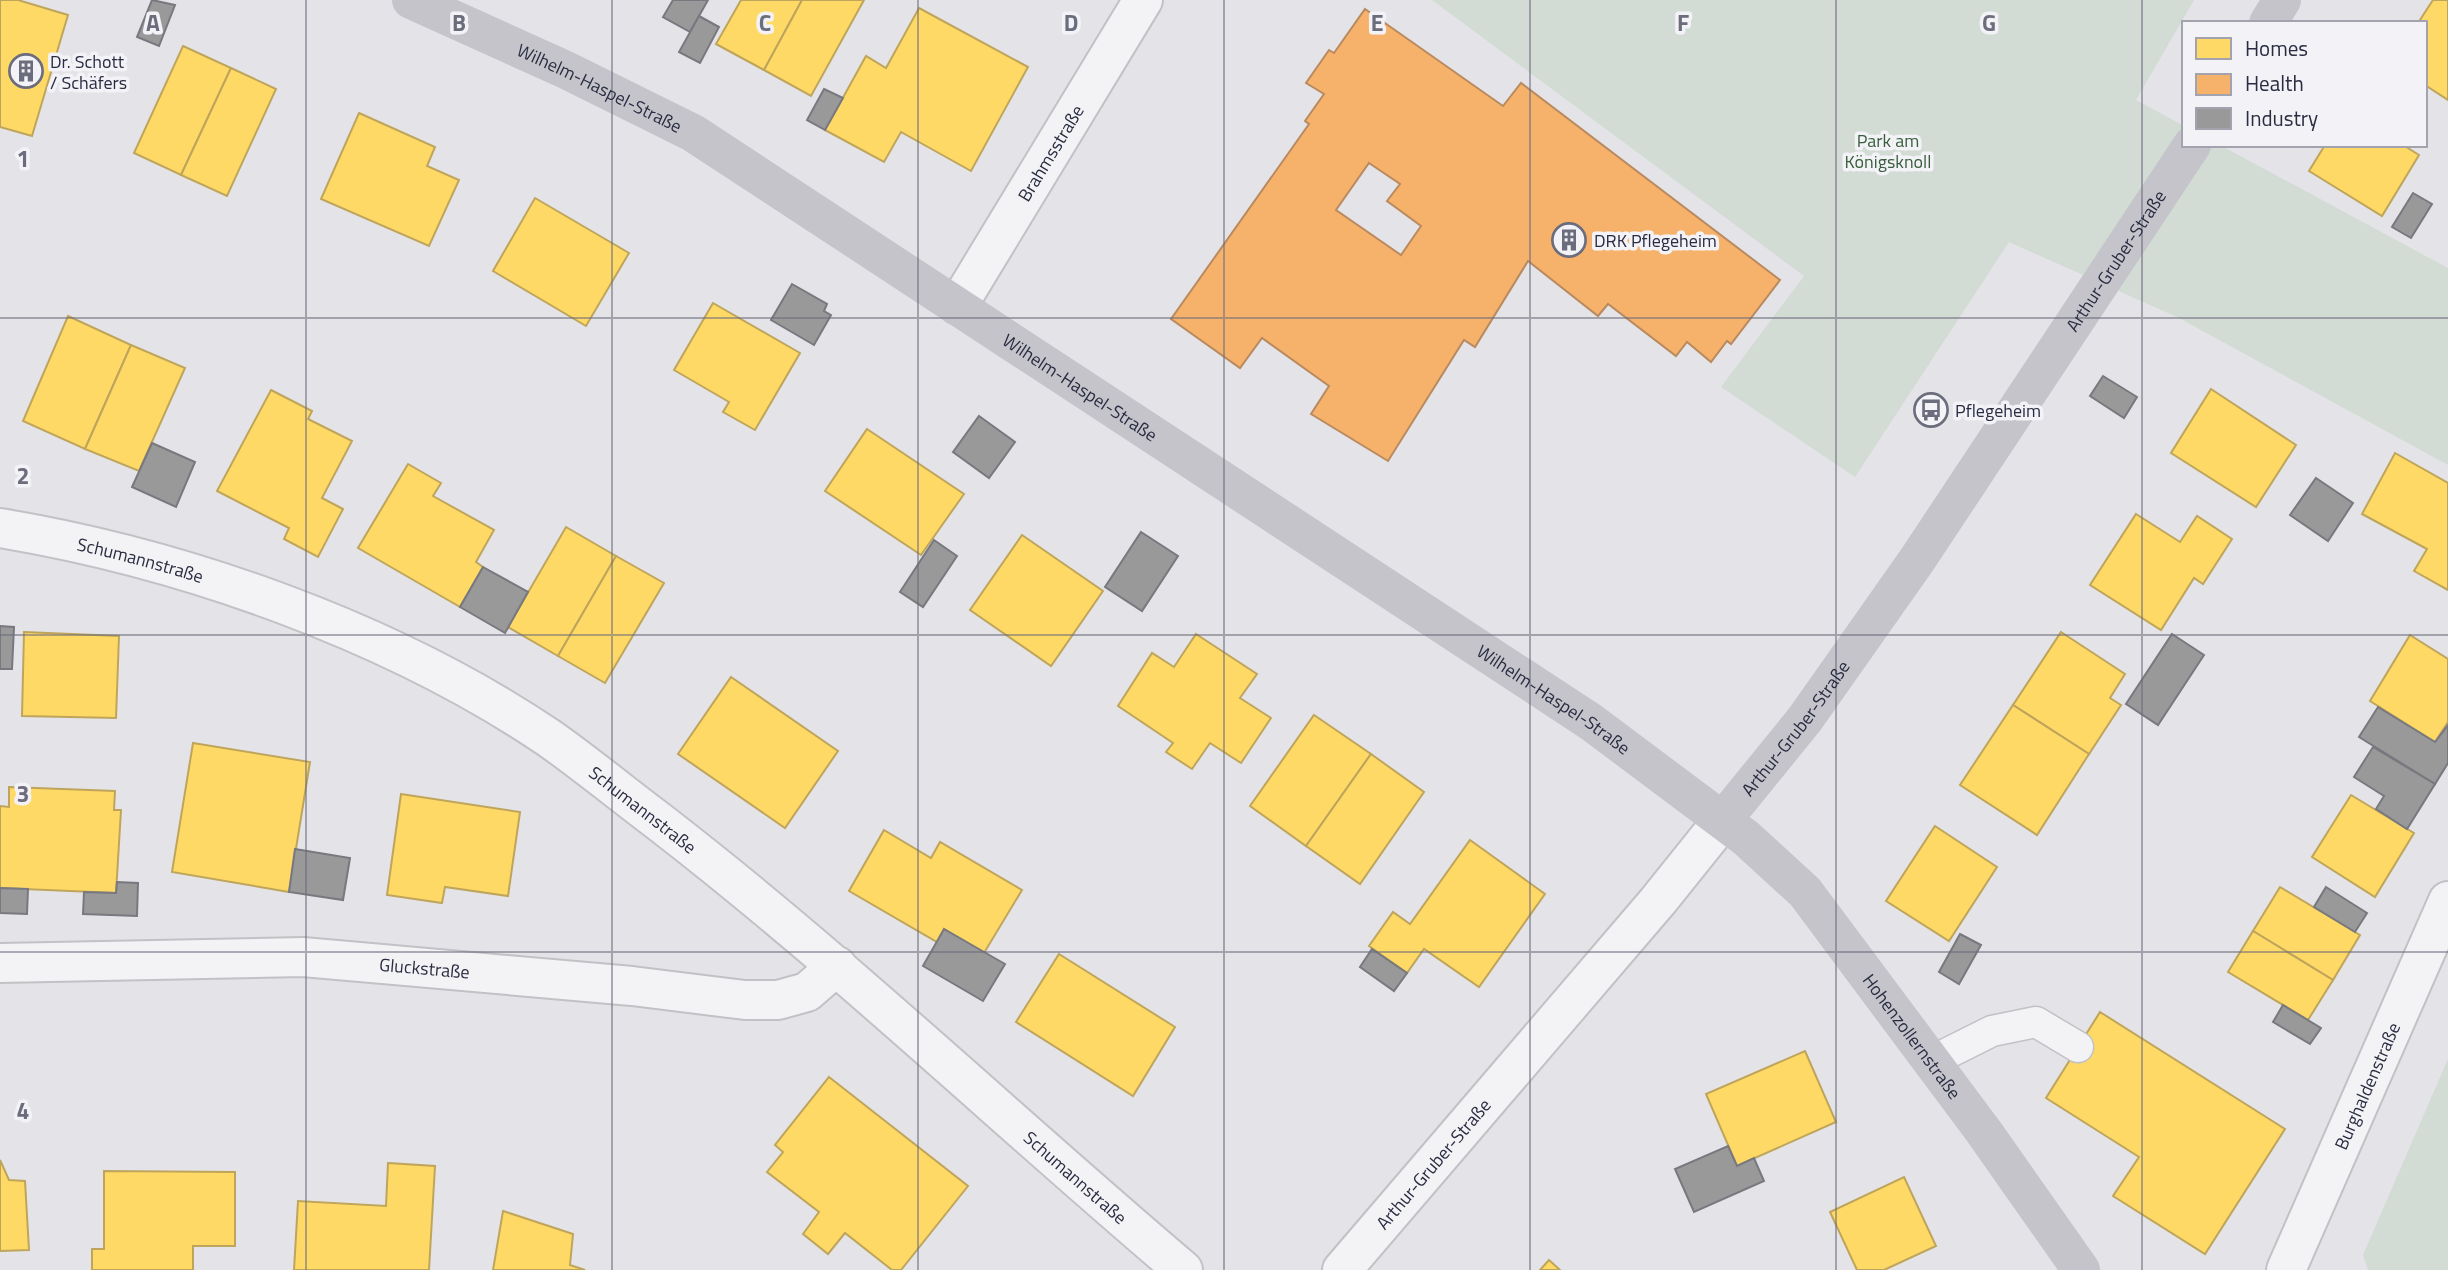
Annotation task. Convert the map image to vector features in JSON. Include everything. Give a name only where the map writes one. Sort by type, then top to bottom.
[{"type":"street","name":"Wilhelm-Haspel-Straße","points":[[411,0],[566,70],[693,132],[1591,722],[1723,820]]},
{"type":"street","name":"Brahmsstraße","points":[[958,305],[1143,0]]},
{"type":"street","points":[[2269,21],[2281,0]]},
{"type":"street","name":"Arthur-Gruber-Straße","points":[[1342,1270],[1658,901],[1805,719],[1917,560],[2191,147]]},
{"type":"street","name":"Schumannstraße","points":[[0,528],[58,538],[197,575],[368,638],[478,696],[548,738],[740,884],[837,966],[1044,1152],[1183,1270]]},
{"type":"street","name":"Hohenzollernstraße","points":[[1723,820],[1805,892],[1932,1061],[2081,1270]]},
{"type":"street","name":"Burghaldenstraße","points":[[2286,1270],[2448,901]]},
{"type":"street","name":"Gluckstraße","points":[[0,963],[303,957],[756,1000],[778,1000],[807,992],[837,966]]},
{"type":"lane","points":[[1932,1061],[1992,1031],[2036,1021],[2078,1047]]},
{"type":"green space","name":"Park am Königsknoll","points":[[1432,0],[2194,0],[2136,100],[2182,125],[2182,147],[2224,147],[2448,268],[2448,465],[2177,317],[2009,242],[1855,477],[1721,387],[1804,276]]},
{"type":"green space","points":[[2448,1059],[2448,1270],[2368,1270],[2363,1255]]},
{"type":"building: Homes","name":"Dr. Schott / Schäfers","points":[[0,0],[18,0],[68,15],[32,136],[0,127]]},
{"type":"building: Homes","points":[[741,0],[802,0],[764,70],[716,44]]},
{"type":"building: Homes","points":[[802,0],[864,0],[811,96],[764,70]]},
{"type":"building: Homes","points":[[2433,0],[2448,0],[2448,100],[2427,86],[2427,21],[2419,21]]},
{"type":"building: Homes","points":[[919,8],[1028,67],[971,171],[901,132],[884,162],[825,130],[866,56],[886,68]]},
{"type":"building: Homes","points":[[183,46],[231,68],[181,175],[134,153]]},
{"type":"building: Homes","points":[[231,68],[276,89],[227,196],[181,175]]},
{"type":"building: Homes","points":[[359,113],[435,147],[427,166],[459,180],[429,246],[321,199]]},
{"type":"building: Homes","points":[[2324,147],[2406,147],[2419,155],[2382,216],[2309,171]]},
{"type":"building: Homes","points":[[535,198],[629,253],[586,326],[493,271]]},
{"type":"building: Homes","points":[[713,303],[800,353],[755,430],[723,412],[729,402],[674,370]]},
{"type":"building: Homes","points":[[68,316],[131,345],[85,449],[23,421]]},
{"type":"building: Homes","points":[[131,345],[185,368],[139,471],[85,449]]},
{"type":"building: Homes","points":[[2211,389],[2296,445],[2256,507],[2171,453]]},
{"type":"building: Homes","points":[[271,390],[312,411],[308,419],[352,441],[322,498],[343,509],[318,557],[284,539],[289,528],[217,491]]},
{"type":"building: Homes","points":[[867,429],[964,494],[921,555],[825,491]]},
{"type":"building: Homes","points":[[2395,453],[2448,483],[2448,590],[2414,571],[2427,549],[2362,514]]},
{"type":"building: Homes","points":[[408,464],[441,483],[433,496],[494,530],[476,562],[483,567],[460,607],[358,548]]},
{"type":"building: Homes","points":[[2136,514],[2180,542],[2197,516],[2232,539],[2203,584],[2194,578],[2161,630],[2090,585]]},
{"type":"building: Homes","points":[[566,527],[616,556],[558,656],[508,627]]},
{"type":"building: Homes","points":[[1022,535],[1103,591],[1051,666],[970,610]]},
{"type":"building: Homes","points":[[616,556],[664,583],[605,683],[558,656]]},
{"type":"building: Homes","points":[[24,632],[119,636],[116,718],[22,716]]},
{"type":"building: Homes","points":[[2061,632],[2125,674],[2110,698],[2121,705],[2089,754],[2013,705]]},
{"type":"building: Homes","points":[[1196,634],[1257,674],[1240,698],[1271,718],[1241,763],[1210,743],[1192,769],[1166,752],[1173,743],[1118,706],[1152,653],[1174,667]]},
{"type":"building: Homes","points":[[2410,635],[2448,659],[2448,722],[2435,742],[2370,701]]},
{"type":"building: Homes","points":[[731,677],[838,751],[785,828],[678,754]]},
{"type":"building: Homes","points":[[2013,705],[2089,754],[2037,835],[1960,785]]},
{"type":"building: Homes","points":[[1314,715],[1371,754],[1306,846],[1250,806]]},
{"type":"building: Homes","points":[[193,743],[310,762],[289,892],[172,872]]},
{"type":"building: Homes","points":[[1371,754],[1424,792],[1360,884],[1306,846]]},
{"type":"building: Homes","points":[[9,787],[115,791],[114,810],[121,810],[116,893],[0,888],[0,806],[9,807]]},
{"type":"building: Homes","points":[[401,794],[520,812],[508,896],[445,887],[442,903],[387,895]]},
{"type":"building: Homes","points":[[2351,795],[2414,833],[2375,897],[2312,857]]},
{"type":"building: Homes","points":[[1935,826],[1997,867],[1949,941],[1886,901]]},
{"type":"building: Homes","points":[[884,830],[931,858],[940,842],[1022,890],[984,953],[944,929],[937,942],[849,891]]},
{"type":"building: Homes","points":[[1470,840],[1545,894],[1479,987],[1424,949],[1407,973],[1369,946],[1393,912],[1410,924]]},
{"type":"building: Homes","points":[[2280,887],[2360,935],[2333,980],[2253,931]]},
{"type":"building: Homes","points":[[2253,931],[2333,980],[2308,1020],[2228,972]]},
{"type":"building: Homes","points":[[1059,954],[1175,1027],[1133,1096],[1016,1022]]},
{"type":"building: Homes","points":[[2100,1012],[2285,1129],[2205,1254],[2113,1196],[2139,1157],[2046,1098]]},
{"type":"building: Homes","points":[[1805,1051],[1836,1122],[1737,1166],[1706,1094]]},
{"type":"building: Homes","points":[[829,1077],[968,1186],[901,1270],[892,1270],[845,1233],[828,1254],[803,1234],[819,1212],[767,1172],[783,1152],[775,1145]]},
{"type":"building: Homes","points":[[0,1160],[9,1180],[25,1181],[29,1250],[0,1251]]},
{"type":"building: Homes","points":[[388,1163],[435,1166],[429,1270],[294,1270],[298,1201],[386,1206]]},
{"type":"building: Homes","points":[[104,1171],[235,1172],[235,1246],[193,1246],[193,1270],[92,1270],[92,1249],[104,1249]]},
{"type":"building: Homes","points":[[1904,1177],[1936,1246],[1884,1270],[1857,1270],[1830,1212]]},
{"type":"building: Homes","points":[[503,1211],[573,1234],[570,1265],[585,1270],[493,1270]]},
{"type":"building: Homes","points":[[1549,1260],[1560,1270],[1540,1270]]},
{"type":"building: Health","name":"DRK Pflegeheim","points":[[1365,9],[1503,106],[1521,83],[1780,280],[1731,344],[1727,341],[1711,362],[1687,342],[1676,356],[1608,304],[1598,316],[1528,261],[1475,347],[1464,340],[1388,461],[1311,414],[1329,386],[1262,338],[1240,368],[1171,319],[1309,124],[1305,121],[1324,94],[1306,83],[1329,50],[1334,53]],"holes":[[[1369,163],[1400,184],[1387,201],[1421,226],[1401,255],[1336,210]]]},
{"type":"building: Industry","points":[[152,0],[175,5],[159,46],[137,37]]},
{"type":"building: Industry","points":[[673,0],[708,0],[690,32],[663,17]]},
{"type":"building: Industry","points":[[699,16],[719,27],[700,63],[679,52]]},
{"type":"building: Industry","points":[[824,89],[843,98],[825,130],[807,120]]},
{"type":"building: Industry","points":[[2413,193],[2432,204],[2411,238],[2392,227]]},
{"type":"building: Industry","points":[[792,284],[827,304],[824,311],[831,315],[814,345],[771,320]]},
{"type":"building: Industry","points":[[2103,376],[2137,397],[2124,418],[2090,396]]},
{"type":"building: Industry","points":[[979,416],[1015,442],[989,478],[953,452]]},
{"type":"building: Industry","points":[[152,443],[195,462],[176,507],[132,487]]},
{"type":"building: Industry","points":[[2316,478],[2353,503],[2328,541],[2290,515]]},
{"type":"building: Industry","points":[[1141,532],[1178,556],[1142,611],[1105,587]]},
{"type":"building: Industry","points":[[934,540],[957,556],[923,607],[900,592]]},
{"type":"building: Industry","points":[[483,567],[528,592],[505,633],[460,607]]},
{"type":"building: Industry","points":[[0,626],[14,627],[12,669],[0,669]]},
{"type":"building: Industry","points":[[2172,634],[2204,655],[2158,725],[2126,704]]},
{"type":"building: Industry","points":[[2378,707],[2435,742],[2448,725],[2448,763],[2435,784],[2359,737]]},
{"type":"building: Industry","points":[[2373,747],[2435,784],[2407,829],[2376,809],[2384,796],[2354,777]]},
{"type":"building: Industry","points":[[295,849],[350,858],[343,900],[289,892]]},
{"type":"building: Industry","points":[[117,882],[138,883],[137,916],[83,914],[84,892],[116,893]]},
{"type":"building: Industry","points":[[2326,887],[2367,913],[2355,932],[2314,907]]},
{"type":"building: Industry","points":[[0,888],[28,889],[27,914],[0,913]]},
{"type":"building: Industry","points":[[944,929],[1005,964],[983,1001],[923,966]]},
{"type":"building: Industry","points":[[1960,934],[1981,945],[1959,984],[1939,972]]},
{"type":"building: Industry","points":[[1372,949],[1407,973],[1394,991],[1360,967]]},
{"type":"building: Industry","points":[[2283,1005],[2321,1028],[2310,1044],[2273,1022]]},
{"type":"building: Industry","points":[[1728,1146],[1737,1166],[1754,1158],[1764,1181],[1694,1212],[1675,1169]]},
{"type":"place","name":"Dr. Schott / Schäfers","points":[[26,71]]},
{"type":"place","name":"DRK Pflegeheim","points":[[1569,240]]},
{"type":"place","name":"Pflegeheim","points":[[1931,410]]}]
